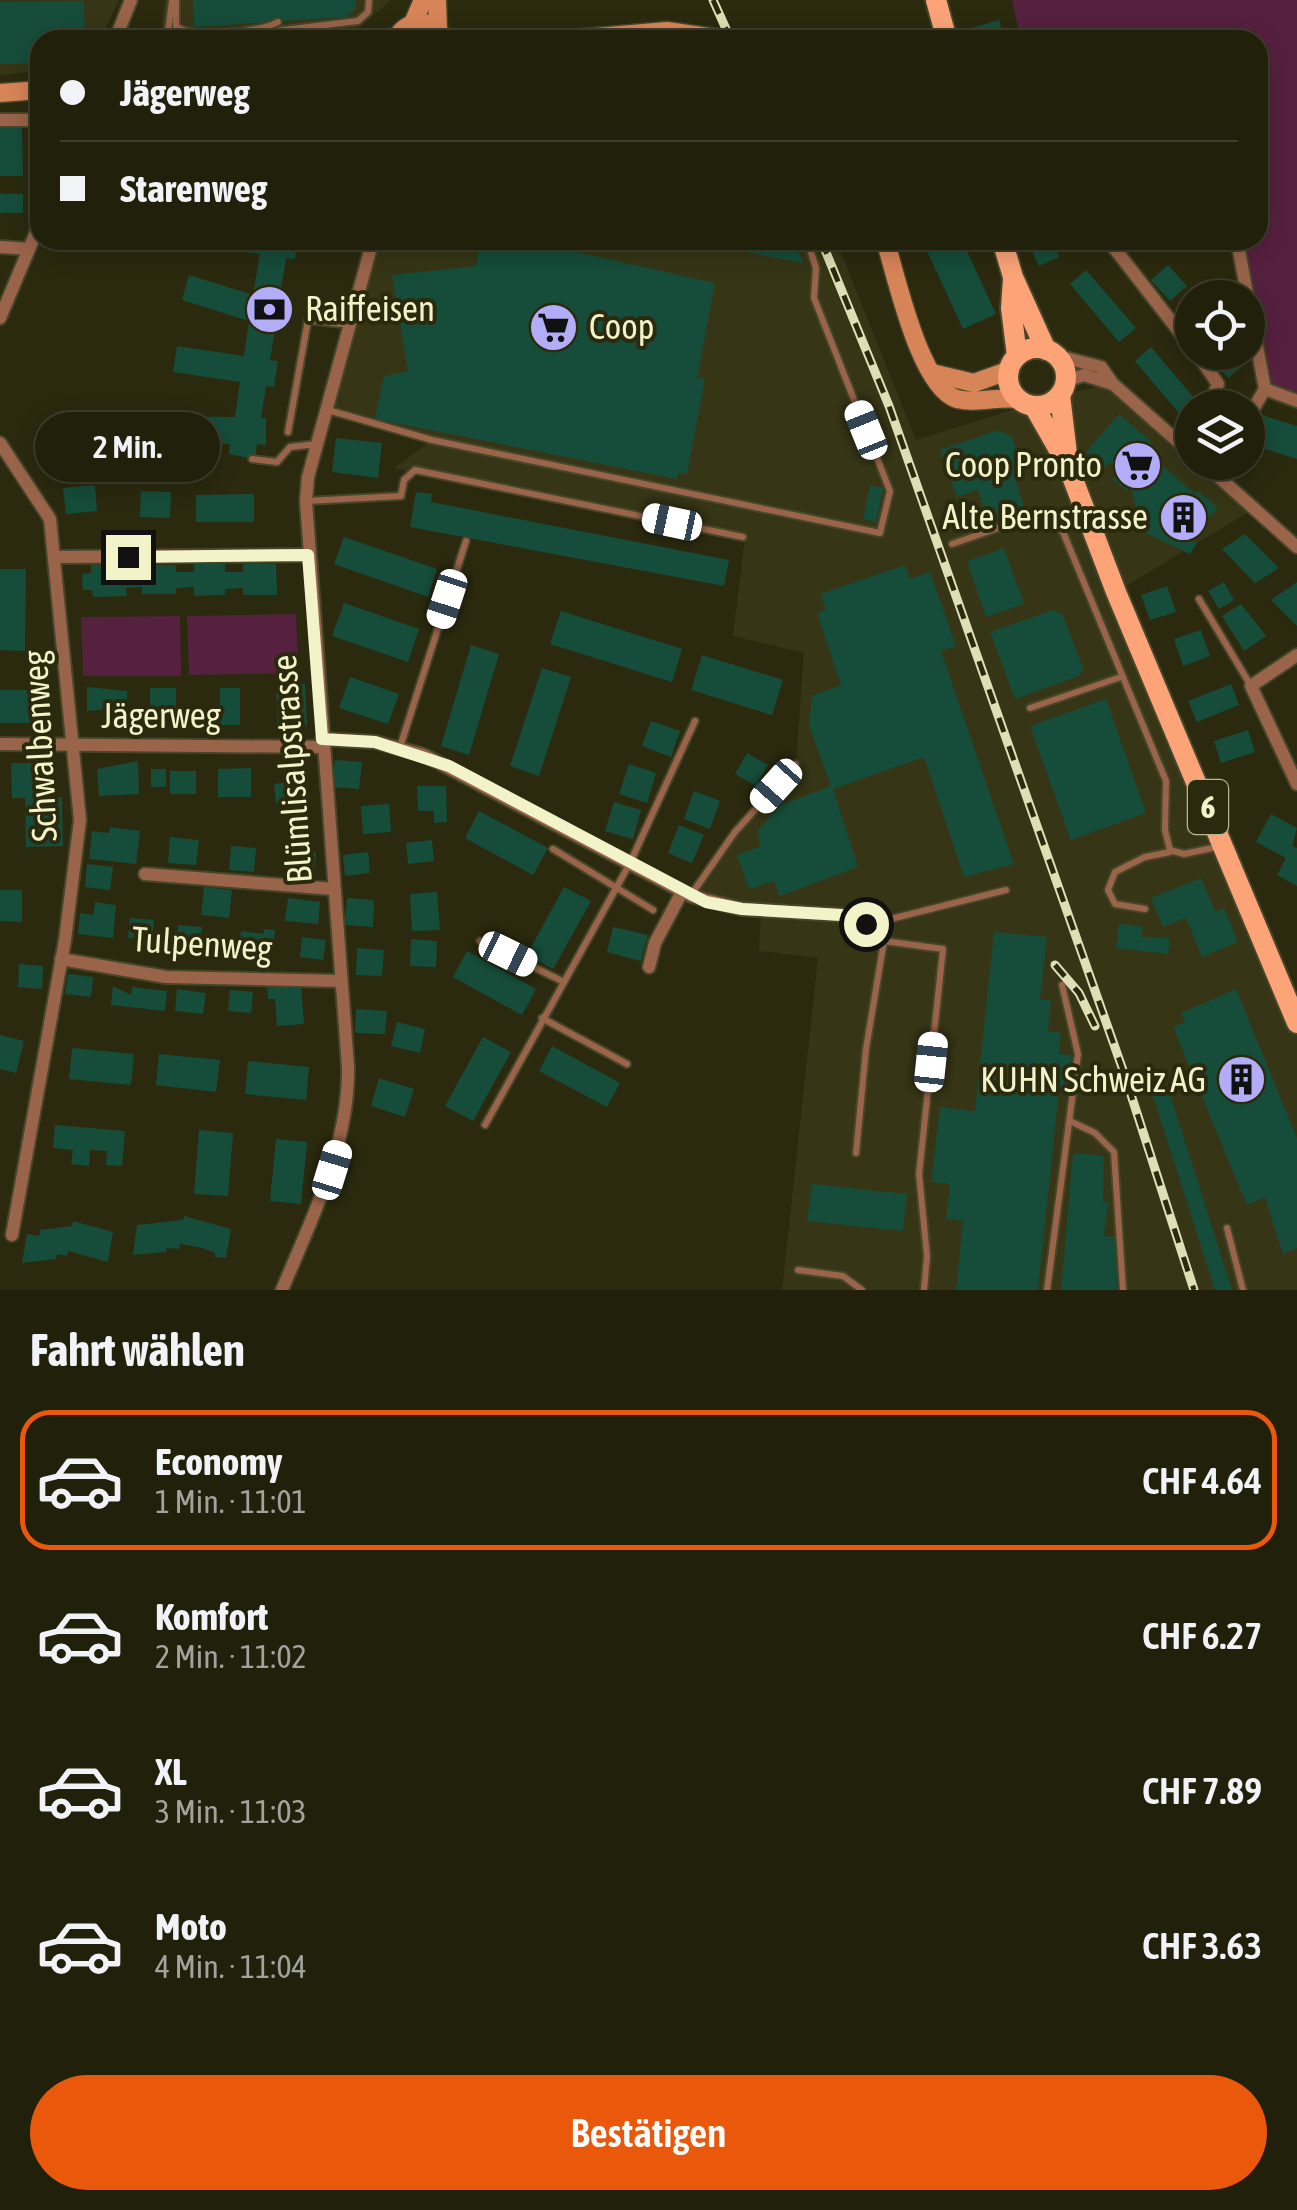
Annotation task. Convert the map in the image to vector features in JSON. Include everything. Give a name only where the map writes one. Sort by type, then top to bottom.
[{"type":"main road","points":[[406,30],[423,0]]},
{"type":"main road","points":[[437,0],[444,30]]},
{"type":"main road","points":[[936,0],[944,30]]},
{"type":"main road","points":[[413,23],[426,22],[437,30]]},
{"type":"main road","points":[[0,94],[30,91]]},
{"type":"main road","points":[[889,250],[932,373],[948,395],[1050,403],[1063,388],[1052,353],[1013,278],[1005,250]]},
{"type":"main road","points":[[1013,278],[1014,363],[1009,385],[1026,402]]},
{"type":"main road","points":[[932,373],[974,383],[1032,349],[1052,353]]},
{"type":"main road","name":"6","points":[[1063,388],[1068,466]]},
{"type":"main road","name":"6","points":[[1026,402],[1068,466],[1116,592],[1297,1023]]},
{"type":"street","points":[[119,30],[132,0]]},
{"type":"street","points":[[0,120],[30,120]]},
{"type":"street","points":[[0,247],[30,249],[4,298],[0,318]]},
{"type":"street","name":"Blümlisalpstrasse","points":[[282,1290],[343,1131],[348,1093],[306,501],[317,444],[371,250]]},
{"type":"street","points":[[1116,250],[1175,326]]},
{"type":"street","points":[[1239,250],[1265,389],[1297,401]]},
{"type":"street","points":[[1052,353],[1094,363],[1175,438]]},
{"type":"street","points":[[1063,388],[1084,375],[1113,384]]},
{"type":"street","name":"Schwalbenweg","points":[[0,443],[41,500],[56,558],[80,820],[61,960],[12,1235]]},
{"type":"street","points":[[1230,480],[1297,547]]},
{"type":"street","points":[[56,558],[308,555]]},
{"type":"street","points":[[1297,655],[1251,686],[1297,784]]},
{"type":"street","name":"Jägerweg","points":[[0,744],[322,743],[400,747],[449,766],[686,894],[742,909],[862,920]]},
{"type":"street","points":[[145,874],[333,889]]},
{"type":"street","points":[[649,967],[655,943],[686,894]]},
{"type":"street","name":"Tulpenweg","points":[[61,960],[166,976],[341,981]]},
{"type":"lane","points":[[174,0],[176,26],[182,30]]},
{"type":"lane","points":[[171,30],[166,25],[174,0]]},
{"type":"lane","points":[[290,30],[364,18],[369,0]]},
{"type":"lane","points":[[324,19],[335,25]]},
{"type":"lane","points":[[239,30],[264,28],[278,22]]},
{"type":"lane","points":[[327,410],[432,440],[880,533],[890,490],[814,298],[816,268],[810,250]]},
{"type":"lane","points":[[288,432],[308,320],[352,326]]},
{"type":"lane","points":[[252,459],[268,464],[277,462],[290,447],[317,444]]},
{"type":"lane","points":[[306,501],[401,496],[404,480],[414,470],[742,537]]},
{"type":"lane","points":[[952,544],[1024,519],[1048,517],[1063,532],[1166,782],[1165,830],[1172,851]]},
{"type":"lane","points":[[400,747],[466,541]]},
{"type":"lane","points":[[1199,599],[1251,686]]},
{"type":"lane","points":[[1030,708],[1121,676]]},
{"type":"lane","points":[[485,1125],[630,863],[694,722]]},
{"type":"lane","points":[[686,894],[796,764]]},
{"type":"lane","points":[[1145,910],[1115,904],[1108,890],[1115,872],[1144,857],[1172,851],[1195,853],[1223,844]]},
{"type":"lane","points":[[552,850],[653,910]]},
{"type":"lane","points":[[862,920],[1006,890]]},
{"type":"lane","points":[[862,920],[884,941],[942,949],[919,1174],[927,1256],[924,1290]]},
{"type":"lane","points":[[480,941],[562,981]]},
{"type":"lane","points":[[856,1153],[866,1049],[884,941]]},
{"type":"lane","points":[[1047,1290],[1078,1054],[1062,986]]},
{"type":"lane","points":[[542,1018],[627,1064]]},
{"type":"lane","points":[[1070,1121],[1095,1133],[1114,1152],[1125,1267],[1123,1290]]},
{"type":"lane","points":[[1227,1228],[1243,1290]]},
{"type":"lane","points":[[798,1270],[842,1276],[862,1290]]},
{"type":"shaded area","points":[[0,0],[119,0],[105,30],[30,30],[30,72],[0,75]]},
{"type":"shaded area","points":[[165,0],[391,0],[360,27],[161,30]]},
{"type":"shaded area","points":[[1012,0],[1297,0],[1297,395],[1269,385],[1265,364],[1265,280],[1249,280],[1243,250],[1268,250],[1268,30],[1019,30]]},
{"type":"shaded area","points":[[370,250],[840,250],[916,440],[1060,395],[1113,384],[1175,439],[1175,480],[1222,480],[1255,508],[1116,592],[1297,1023],[1297,1290],[782,1290],[818,958],[759,951],[761,910],[691,896],[735,832],[796,763],[804,653],[733,636],[745,536],[394,468],[431,441],[327,409]]},
{"type":"shaded area","points":[[296,614],[298,673],[189,675],[187,616]]},
{"type":"shaded area","points":[[180,616],[181,676],[83,676],[81,617]]},
{"type":"building","points":[[193,0],[356,0],[356,7],[347,17],[194,27]]},
{"type":"building","points":[[84,1],[85,30],[30,30],[30,63],[0,64],[0,2]]},
{"type":"building","points":[[999,20],[1002,30],[972,30]]},
{"type":"building","points":[[0,127],[22,127],[23,176],[0,176]]},
{"type":"building","points":[[0,194],[23,194],[23,213],[0,213]]},
{"type":"building","points":[[234,250],[296,250],[295,259],[286,258],[279,303],[289,305],[281,330],[275,329],[270,360],[278,361],[274,387],[266,386],[261,418],[266,418],[266,445],[257,444],[255,459],[229,454],[230,444],[165,443],[165,416],[235,417],[240,382],[173,372],[177,346],[244,356],[249,321],[182,300],[189,275],[253,295],[260,254]]},
{"type":"building","name":"Coop","points":[[479,250],[568,250],[715,283],[697,378],[705,379],[687,474],[678,473],[677,479],[375,419],[384,376],[408,371],[392,275],[476,266]]},
{"type":"building","points":[[735,250],[798,250],[803,263]]},
{"type":"building","points":[[927,250],[967,250],[996,314],[963,329]]},
{"type":"building","points":[[1032,250],[1057,250],[1059,257],[1039,266]]},
{"type":"building","points":[[1168,265],[1182,280],[1175,280],[1175,297],[1170,301],[1151,280]]},
{"type":"building","points":[[1086,270],[1136,328],[1119,342],[1070,284]]},
{"type":"building","points":[[1151,347],[1187,390],[1175,390],[1175,408],[1135,361]]},
{"type":"building","points":[[1222,370],[1238,370],[1228,378]]},
{"type":"building","points":[[91,414],[125,418],[119,464],[91,461]]},
{"type":"building","points":[[1119,414],[1149,440],[1159,453],[1155,459],[1175,480],[1195,494],[1198,491],[1218,508],[1190,537],[1197,543],[1190,554],[1142,531],[1131,487],[1127,491],[1112,479],[1119,471],[1109,462],[1104,468],[1086,452]]},
{"type":"building","points":[[1265,416],[1297,426],[1297,459],[1265,449]]},
{"type":"building","points":[[998,430],[1012,437],[1021,463],[1015,478],[1024,507],[971,527],[966,513],[983,506],[978,490],[957,497],[940,450]]},
{"type":"building","points":[[336,438],[382,443],[378,478],[332,472]]},
{"type":"building","points":[[95,485],[97,511],[66,514],[63,488]]},
{"type":"building","points":[[870,485],[883,488],[876,522],[863,519]]},
{"type":"building","points":[[141,491],[171,492],[170,518],[140,517]]},
{"type":"building","points":[[416,492],[432,494],[431,502],[729,560],[724,586],[410,527]]},
{"type":"building","points":[[254,494],[254,522],[196,522],[196,495]]},
{"type":"building","points":[[1245,534],[1279,568],[1255,583],[1222,549]]},
{"type":"building","points":[[344,537],[437,569],[428,597],[334,564]]},
{"type":"building","points":[[1004,548],[1024,604],[986,617],[967,561]]},
{"type":"building","points":[[125,564],[126,573],[142,572],[142,565],[176,565],[176,572],[194,572],[194,564],[225,564],[225,572],[243,572],[243,564],[276,564],[277,595],[243,595],[243,588],[225,589],[225,595],[194,596],[194,587],[176,588],[176,594],[142,594],[142,587],[126,588],[127,596],[93,597],[92,590],[83,590],[82,574],[91,573],[91,565]]},
{"type":"building","points":[[905,565],[910,579],[930,572],[956,646],[941,651],[1014,864],[964,877],[924,757],[833,789],[858,867],[780,896],[774,881],[749,889],[737,855],[761,846],[757,831],[781,805],[831,786],[809,726],[812,696],[841,685],[817,613],[826,610],[820,594]]},
{"type":"building","points":[[0,569],[26,569],[25,651],[0,650]]},
{"type":"building","points":[[1224,582],[1234,600],[1219,609],[1208,591]]},
{"type":"building","points":[[1297,582],[1297,626],[1271,600]]},
{"type":"building","points":[[1167,586],[1176,612],[1150,620],[1141,595]]},
{"type":"building","points":[[344,603],[419,629],[408,662],[332,636]]},
{"type":"building","points":[[1241,604],[1266,636],[1244,651],[1222,616]]},
{"type":"building","points":[[1053,610],[1063,615],[1083,668],[1079,676],[1015,699],[990,632]]},
{"type":"building","points":[[561,611],[682,649],[672,682],[550,644]]},
{"type":"building","points":[[1201,630],[1210,656],[1183,666],[1174,639]]},
{"type":"building","points":[[471,645],[499,654],[469,755],[441,746]]},
{"type":"building","points":[[702,655],[783,680],[772,715],[691,690]]},
{"type":"building","points":[[542,668],[571,677],[539,776],[510,766]]},
{"type":"building","points":[[350,677],[399,694],[388,724],[339,708]]},
{"type":"building","points":[[305,684],[307,726],[278,728],[276,686]]},
{"type":"building","points":[[1231,684],[1239,705],[1197,722],[1188,701]]},
{"type":"building","points":[[87,687],[127,691],[127,707],[87,711]]},
{"type":"building","points":[[150,688],[176,688],[176,717],[150,717]]},
{"type":"building","points":[[220,688],[240,688],[240,725],[220,725]]},
{"type":"building","points":[[0,690],[48,690],[48,723],[0,723]]},
{"type":"building","points":[[1106,699],[1146,813],[1071,840],[1030,726]]},
{"type":"building","points":[[651,721],[680,731],[671,757],[642,746]]},
{"type":"building","points":[[1248,730],[1255,752],[1221,763],[1214,741]]},
{"type":"building","points":[[747,753],[768,765],[756,786],[735,774]]},
{"type":"building","points":[[335,760],[362,762],[359,789],[332,787]]},
{"type":"building","points":[[138,761],[139,794],[99,796],[97,769]]},
{"type":"building","points":[[11,763],[44,763],[45,797],[62,797],[63,846],[26,847],[25,798],[12,798]]},
{"type":"building","points":[[629,764],[656,773],[647,803],[619,794]]},
{"type":"building","points":[[251,768],[251,797],[218,797],[218,769]]},
{"type":"building","points":[[151,769],[166,769],[166,787],[151,787]]},
{"type":"building","points":[[170,771],[196,771],[196,794],[170,794]]},
{"type":"building","points":[[307,780],[309,799],[276,803],[274,784]]},
{"type":"building","points":[[417,786],[446,786],[447,822],[434,823],[434,811],[418,811]]},
{"type":"building","points":[[694,791],[720,801],[710,829],[684,819]]},
{"type":"building","points":[[614,802],[641,810],[633,839],[605,831]]},
{"type":"building","points":[[389,804],[391,832],[363,834],[361,806]]},
{"type":"building","points":[[479,811],[548,848],[533,875],[465,838]]},
{"type":"building","points":[[1271,814],[1297,828],[1292,846],[1297,848],[1297,886],[1277,875],[1286,858],[1256,842]]},
{"type":"building","points":[[679,825],[704,835],[692,863],[668,853]]},
{"type":"building","points":[[110,827],[140,831],[136,864],[89,859],[92,831],[109,833]]},
{"type":"building","points":[[170,837],[199,840],[196,865],[168,863]]},
{"type":"building","points":[[432,840],[434,861],[408,864],[406,843]]},
{"type":"building","points":[[231,846],[256,848],[254,872],[229,870]]},
{"type":"building","points":[[293,850],[316,853],[313,877],[290,874]]},
{"type":"building","points":[[368,852],[370,873],[345,876],[343,855]]},
{"type":"building","points":[[87,864],[113,867],[110,890],[85,887]]},
{"type":"building","points":[[1201,878],[1215,912],[1224,908],[1238,942],[1202,957],[1186,918],[1163,927],[1151,898]]},
{"type":"building","points":[[204,887],[232,890],[229,918],[201,915]]},
{"type":"building","points":[[564,887],[591,901],[553,969],[527,955]]},
{"type":"building","points":[[0,890],[22,890],[22,922],[0,921]]},
{"type":"building","points":[[437,892],[440,930],[412,931],[410,894]]},
{"type":"building","points":[[288,898],[320,902],[318,924],[285,921]]},
{"type":"building","points":[[347,898],[374,900],[373,927],[345,925]]},
{"type":"building","points":[[95,902],[116,905],[113,938],[78,934],[80,913],[93,915]]},
{"type":"building","points":[[130,918],[154,920],[152,940],[128,938]]},
{"type":"building","points":[[1119,923],[1143,927],[1141,937],[1170,938],[1168,954],[1116,948]]},
{"type":"building","points":[[178,925],[202,927],[200,946],[176,943]]},
{"type":"building","points":[[613,927],[648,935],[641,961],[607,952]]},
{"type":"building","points":[[264,929],[275,930],[273,945],[261,943],[260,953],[238,951],[241,931],[264,934]]},
{"type":"building","points":[[994,932],[1047,937],[1040,999],[1051,1000],[1048,1031],[1061,1033],[1059,1054],[1072,1055],[1068,1091],[1059,1090],[1038,1290],[956,1290],[963,1221],[946,1219],[950,1184],[931,1182],[940,1107],[975,1111]]},
{"type":"building","points":[[302,937],[326,940],[323,960],[300,957]]},
{"type":"building","points":[[411,939],[437,941],[436,967],[410,966]]},
{"type":"building","points":[[357,948],[384,950],[382,976],[356,975]]},
{"type":"building","points":[[467,951],[536,989],[522,1015],[453,977]]},
{"type":"building","points":[[19,964],[43,966],[42,989],[18,987]]},
{"type":"building","points":[[68,974],[93,977],[91,997],[65,994]]},
{"type":"building","points":[[301,984],[304,1024],[277,1026],[275,999],[268,999],[267,987]]},
{"type":"building","points":[[113,986],[131,995],[132,987],[167,991],[165,1011],[111,1005]]},
{"type":"building","points":[[177,989],[206,993],[203,1014],[175,1011]]},
{"type":"building","name":"KUHN Schweiz AG","points":[[1236,989],[1297,1138],[1297,1248],[1283,1254],[1265,1197],[1247,1205],[1173,1027],[1185,1022],[1181,1013]]},
{"type":"building","points":[[230,990],[253,992],[251,1013],[228,1011]]},
{"type":"building","points":[[356,1009],[387,1011],[385,1034],[355,1033]]},
{"type":"building","points":[[397,1022],[425,1029],[420,1053],[391,1046]]},
{"type":"building","points":[[0,1035],[24,1041],[16,1073],[0,1069]]},
{"type":"building","points":[[483,1037],[511,1052],[473,1121],[445,1106]]},
{"type":"building","points":[[552,1046],[620,1083],[607,1107],[539,1071]]},
{"type":"building","points":[[72,1048],[134,1054],[131,1085],[69,1079]]},
{"type":"building","points":[[159,1054],[220,1060],[216,1092],[156,1085]]},
{"type":"building","points":[[248,1061],[309,1067],[306,1100],[245,1094]]},
{"type":"building","points":[[379,1078],[414,1089],[405,1117],[371,1106]]},
{"type":"building","points":[[1169,1091],[1232,1290],[1215,1290],[1153,1096]]},
{"type":"building","points":[[55,1125],[125,1131],[122,1166],[106,1165],[107,1151],[90,1150],[89,1166],[71,1164],[73,1150],[53,1148]]},
{"type":"building","points":[[199,1130],[233,1133],[228,1196],[194,1194]]},
{"type":"building","points":[[276,1139],[307,1142],[301,1204],[270,1201]]},
{"type":"building","points":[[1073,1153],[1104,1156],[1103,1202],[1108,1202],[1104,1236],[1116,1237],[1117,1290],[1061,1290]]},
{"type":"building","points":[[812,1184],[907,1194],[903,1231],[807,1221]]},
{"type":"building","points":[[184,1216],[231,1229],[226,1258],[180,1244],[179,1249],[133,1255],[137,1225],[183,1220]]},
{"type":"building","points":[[73,1221],[113,1232],[108,1262],[68,1251],[67,1256],[57,1254],[56,1259],[22,1263],[27,1234],[39,1236],[40,1230],[72,1226]]},
{"type":"railway","points":[[713,0],[726,30]]},
{"type":"railway","points":[[825,250],[889,406],[1124,1073],[1194,1290]]},
{"type":"railway","points":[[1055,965],[1079,993],[1095,1026]]},
{"type":"place","name":"Raiffeisen","points":[[270,309]]},
{"type":"place","name":"Coop","points":[[554,327]]},
{"type":"place","name":"Coop Pronto","points":[[1137,465]]},
{"type":"place","name":"Alte Bernstrasse","points":[[1183,517]]},
{"type":"place","name":"KUHN Schweiz AG","points":[[1241,1080]]},
{"type":"route","points":[[128,557],[308,555],[322,739],[375,742],[424,755],[706,902],[742,909],[858,916],[866,924]]}]
